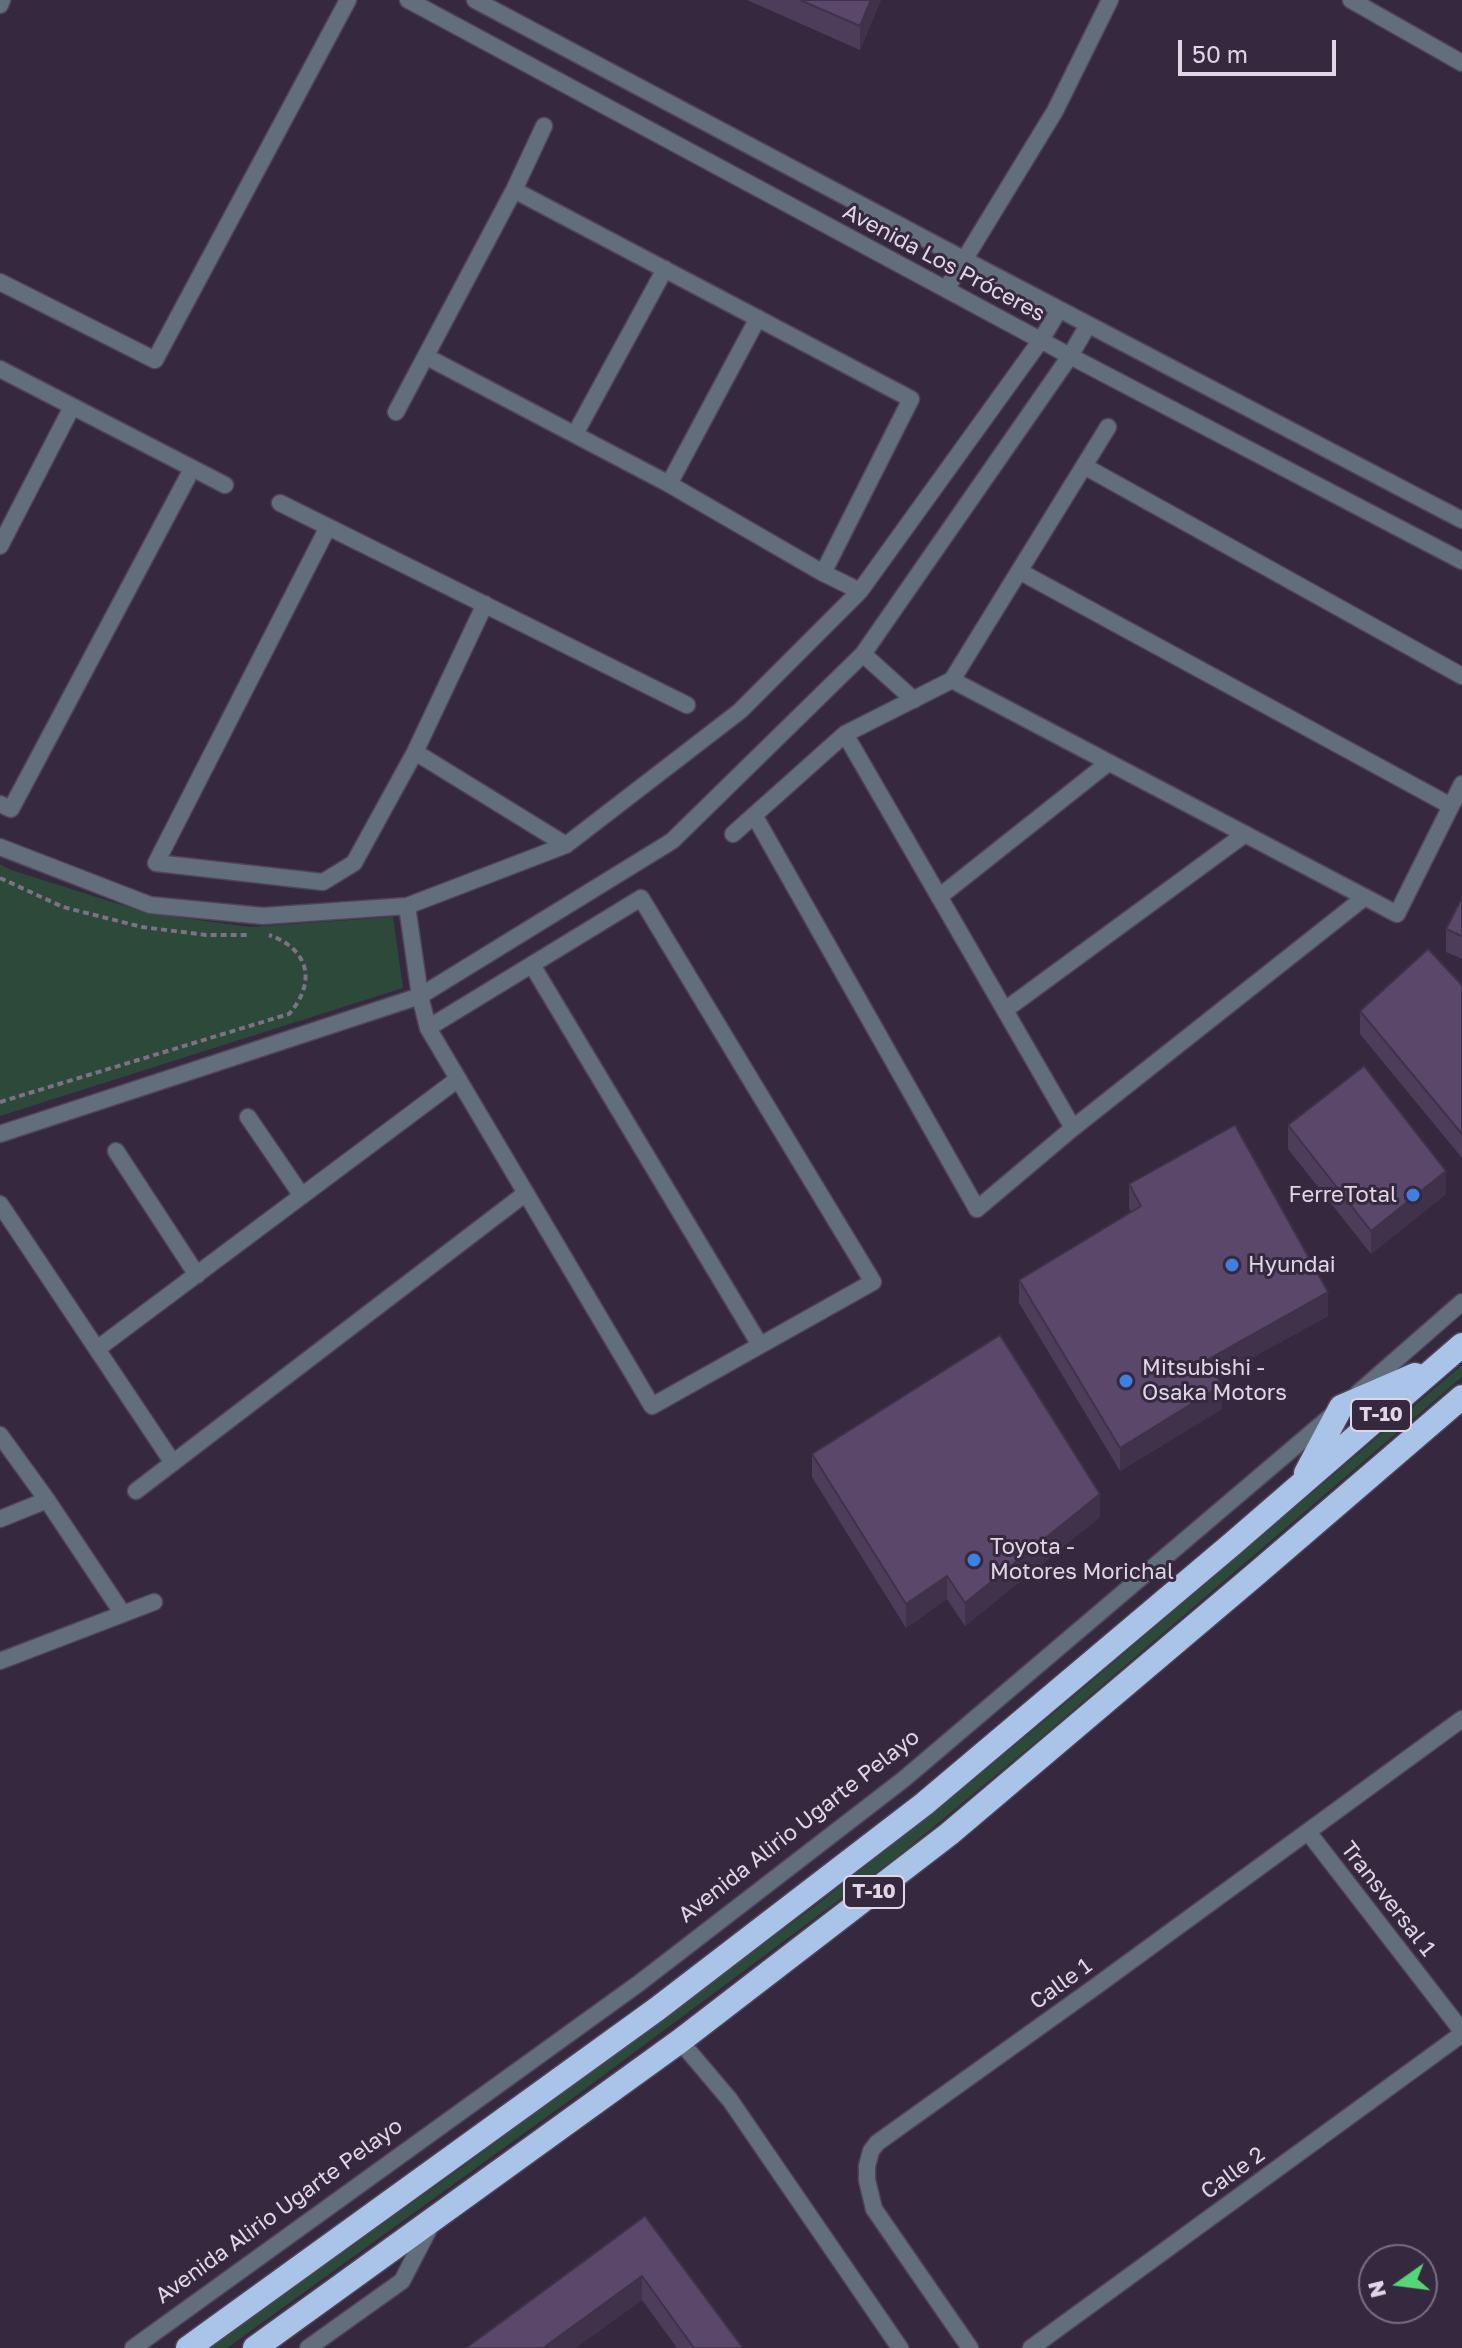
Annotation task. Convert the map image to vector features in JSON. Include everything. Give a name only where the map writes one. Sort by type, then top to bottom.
[{"type":"highway","name":"T-10","points":[[188,2348],[657,2009],[900,1823],[1462,1345]]},
{"type":"highway","points":[[1299,1486],[1341,1407],[1438,1366]]},
{"type":"highway","name":"T-10","points":[[255,2348],[680,2041],[949,1834],[1462,1397]]},
{"type":"street","points":[[0,282],[155,360],[348,0]]},
{"type":"street","name":"Avenida Los Próceres","points":[[408,0],[1070,356],[1462,561]]},
{"type":"street","name":"Avenida Los Próceres","points":[[475,0],[1462,520]]},
{"type":"street","points":[[947,288],[1055,111],[1110,0]]},
{"type":"street","points":[[1351,0],[1462,63]]},
{"type":"street","points":[[396,412],[514,190],[544,126]]},
{"type":"street","points":[[514,190],[911,399],[823,573]]},
{"type":"street","points":[[575,434],[665,269]]},
{"type":"street","points":[[0,847],[150,905],[263,916],[407,906],[566,845],[740,711],[860,591],[1041,340],[1059,310]]},
{"type":"street","points":[[669,484],[758,318]]},
{"type":"street","points":[[0,1134],[420,996],[672,841],[863,654],[1070,356],[1088,325]]},
{"type":"street","points":[[427,357],[669,484],[860,591]]},
{"type":"street","points":[[0,369],[225,485]]},
{"type":"street","points":[[0,546],[72,407]]},
{"type":"street","points":[[733,834],[845,734],[952,680],[1108,427]]},
{"type":"street","points":[[1084,466],[1462,676]]},
{"type":"street","points":[[0,804],[11,809],[192,469]]},
{"type":"street","points":[[280,503],[687,705]]},
{"type":"street","points":[[328,527],[156,863],[323,882],[354,863],[415,752],[485,604]]},
{"type":"street","points":[[1019,571],[1451,806]]},
{"type":"street","points":[[863,654],[914,700]]},
{"type":"street","points":[[952,680],[1397,914],[1462,784]]},
{"type":"street","points":[[845,734],[1073,1128]]},
{"type":"street","points":[[415,752],[566,845]]},
{"type":"street","points":[[939,897],[1108,763]]},
{"type":"street","points":[[754,815],[977,1209],[1073,1128],[1365,897]]},
{"type":"street","points":[[1005,1010],[1245,834]]},
{"type":"street","points":[[407,906],[420,996],[428,1028],[652,1406],[873,1282],[641,898],[428,1028]]},
{"type":"street","points":[[532,965],[760,1345]]},
{"type":"street","points":[[97,1349],[458,1079]]},
{"type":"street","points":[[248,1117],[302,1196]]},
{"type":"street","points":[[116,1151],[197,1275]]},
{"type":"street","points":[[136,1491],[526,1193]]},
{"type":"street","points":[[0,1204],[173,1463]]},
{"type":"street","name":"Avenida Alirio Ugarte Pelayo","points":[[133,2348],[638,1984],[892,1789],[1462,1302]]},
{"type":"street","points":[[0,1435],[123,1614]]},
{"type":"street","points":[[0,1519],[47,1500]]},
{"type":"street","points":[[0,1661],[154,1602]]},
{"type":"street","name":"Calle 1","points":[[970,2348],[874,2209],[867,2166],[877,2143],[1462,1719]]},
{"type":"street","name":"Transversal 1","points":[[1308,1832],[1462,2032]]},
{"type":"street","name":"Calle 2","points":[[1031,2348],[1462,2032]]},
{"type":"street","points":[[680,2041],[730,2100],[900,2348]]},
{"type":"street","points":[[308,2348],[402,2281],[434,2219]]},
{"type":"path","points":[[0,878],[63,907],[142,927],[206,935],[253,935]]},
{"type":"path","points":[[0,1102],[289,1014],[301,1001],[306,984],[305,967],[297,952],[285,941],[268,935]]},
{"type":"green space","points":[[0,864],[147,913],[250,927],[393,917],[403,988],[0,1116]]},
{"type":"green space","points":[[1462,1365],[1462,1377],[897,1857],[577,2095],[227,2348],[209,2348],[461,2168],[815,1906],[1061,1707]]},
{"type":"building","points":[[800,0],[871,0],[860,26]]},
{"type":"building","points":[[1462,898],[1462,936],[1446,929]]},
{"type":"building","points":[[1428,949],[1462,985],[1462,1134],[1360,1011]]},
{"type":"building","points":[[1364,1066],[1446,1171],[1371,1231],[1288,1125]]},
{"type":"building","points":[[1235,1125],[1328,1292],[1207,1360],[1222,1385],[1120,1448],[1019,1280],[1141,1206],[1129,1184]]},
{"type":"building","points":[[1000,1335],[1100,1494],[965,1603],[947,1576],[906,1604],[812,1454]]},
{"type":"building","points":[[645,2216],[743,2348],[694,2348],[642,2276],[543,2348],[466,2348]]},
{"type":"place","name":"FerreTotal","points":[[1413,1195]]},
{"type":"place","name":"Hyundai","points":[[1232,1265]]},
{"type":"place","name":"Mitsubishi - Osaka Motors","points":[[1126,1381]]},
{"type":"place","name":"Toyota - Motores Morichal","points":[[974,1560]]}]
